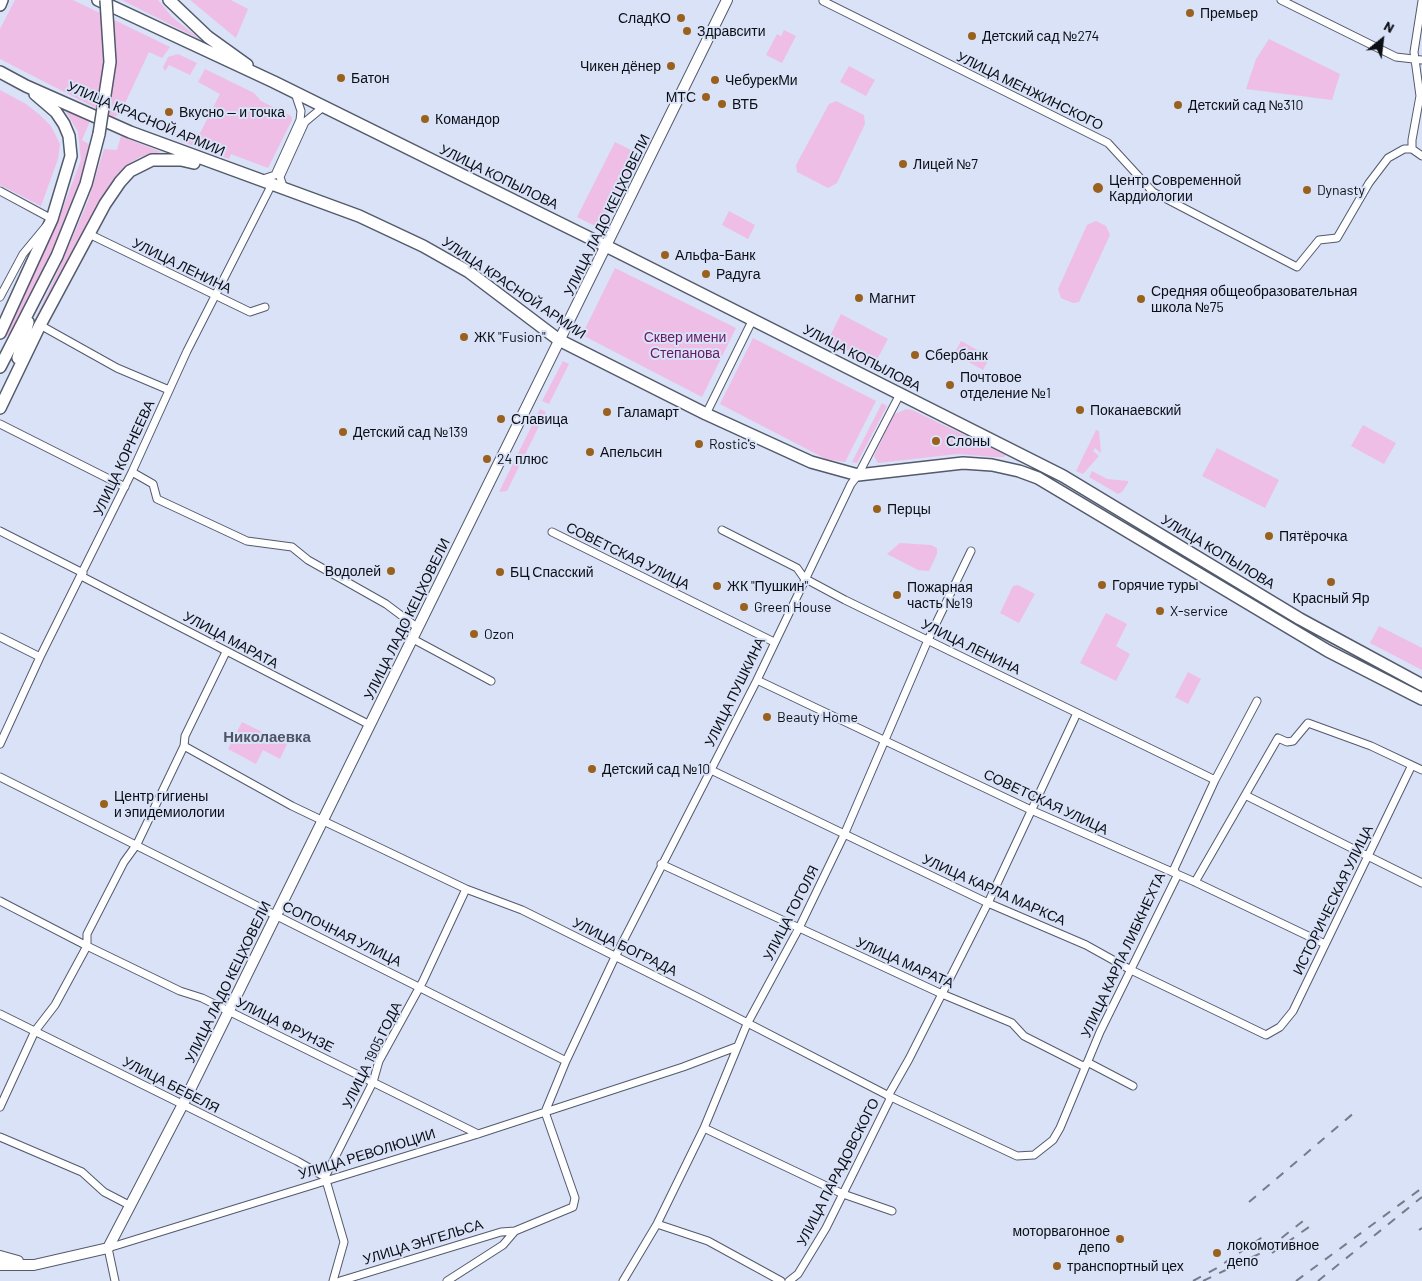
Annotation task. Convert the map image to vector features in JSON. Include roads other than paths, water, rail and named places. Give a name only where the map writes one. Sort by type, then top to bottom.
[{"type":"main road","points":[[0,5],[2,0]]},
{"type":"main road","name":"УЛИЦА КОПЫЛОВА","points":[[98,0],[274,82],[753,319],[1063,476],[1293,615],[1422,685]]},
{"type":"main road","points":[[0,367],[32,306],[78,206],[86,184],[99,134],[110,62],[106,0]]},
{"type":"main road","name":"УЛИЦА КОПЫЛОВА","points":[[169,0],[208,37],[274,82]]},
{"type":"main road","name":"УЛИЦА ЛАДО КЕЦХОВЕЛИ","points":[[108,1248],[182,1106],[324,820],[727,0]]},
{"type":"main road","name":"УЛИЦА КРАСНОЙ АРМИИ","points":[[0,72],[26,86],[130,132],[239,174],[284,188],[359,216],[444,255],[506,298],[560,340],[706,414],[811,462],[858,475],[962,462],[992,464],[1019,471]]},
{"type":"main road","points":[[0,333],[52,219],[68,170],[71,147],[66,130],[56,112],[26,86]]},
{"type":"main road","points":[[0,408],[40,325],[89,234],[120,182],[140,164],[152,160],[181,160],[239,174]]},
{"type":"main road","points":[[11,384],[32,306]]},
{"type":"main road","name":"УЛИЦА КОПЫЛОВА","points":[[1019,471],[1038,478],[1124,528],[1328,651],[1422,699]]},
{"type":"main road","name":"УЛИЦА РЕВОЛЮЦИИ","points":[[0,1265],[34,1265],[108,1248]]},
{"type":"main road","points":[[0,1256],[34,1265]]},
{"type":"street","points":[[1282,0],[1396,57],[1418,60]]},
{"type":"street","name":"УЛИЦА МЕНЖИНСКОГО","points":[[823,1],[1108,144],[1153,192],[1297,267],[1319,240],[1336,238],[1369,183],[1388,158],[1404,149],[1412,149]]},
{"type":"street","points":[[1422,1],[1418,60],[1420,88],[1412,140],[1412,149],[1422,156]]},
{"type":"street","points":[[258,180],[275,175],[300,120],[301,111],[295,93]]},
{"type":"street","points":[[284,188],[280,177],[305,122],[323,107]]},
{"type":"street","name":"УЛИЦА КОРНЕЕВА","points":[[0,744],[40,656],[125,487],[169,390],[272,184]]},
{"type":"street","points":[[0,190],[52,219],[22,254],[0,297]]},
{"type":"street","name":"УЛИЦА ЛЕНИНА","points":[[89,234],[250,312],[266,307]]},
{"type":"street","points":[[706,414],[753,319]]},
{"type":"street","points":[[40,325],[117,368],[169,390]]},
{"type":"street","name":"УЛИЦА ПУШКИНА","points":[[545,1112],[566,1060],[615,956],[757,680],[804,578],[842,506],[851,484],[858,475],[900,394]]},
{"type":"street","points":[[0,424],[125,487]]},
{"type":"street","points":[[132,472],[153,484],[157,499],[247,542],[292,546],[308,560],[386,604],[418,628]]},
{"type":"street","name":"УЛИЦА ЛЕНИНА","points":[[722,530],[797,568],[804,578],[1215,780]]},
{"type":"street","name":"УЛИЦА МАРАТА","points":[[0,531],[226,652],[370,725]]},
{"type":"street","name":"СОВЕТСКАЯ УЛИЦА","points":[[552,532],[774,642]]},
{"type":"street","name":"УЛИЦА ГОГОЛЯ","points":[[623,1281],[657,1224],[704,1128],[747,1024],[799,928],[844,835],[928,640],[971,552]]},
{"type":"street","points":[[0,636],[40,656]]},
{"type":"street","points":[[413,639],[491,681]]},
{"type":"street","points":[[0,1107],[35,1030],[55,1005],[87,946],[87,934],[124,862],[137,844],[184,746],[185,736],[226,652]]},
{"type":"street","name":"СОВЕТСКАЯ УЛИЦА","points":[[757,680],[1031,810],[1177,876],[1195,882],[1325,944]]},
{"type":"street","name":"УЛИЦА КАРЛА ЛИБКНЕХТА","points":[[1053,1140],[1089,1063],[1100,1032],[1177,876],[1174,869],[1215,780],[1257,701]]},
{"type":"street","name":"УЛИЦА ПАРАДОВСКОГО","points":[[789,1281],[798,1274],[826,1228],[889,1096],[988,903],[1077,713]]},
{"type":"street","points":[[1195,882],[1278,738],[1287,742],[1293,741],[1308,723],[1371,746],[1411,767],[1422,770]]},
{"type":"street","name":"УЛИЦА БОГРАДА","points":[[184,746],[270,795],[466,889],[522,910],[889,1096],[1017,1156],[1034,1155],[1053,1140]]},
{"type":"street","name":"ИСТОРИЧЕСКАЯ УЛИЦА","points":[[1266,1035],[1280,1027],[1293,1011],[1411,767]]},
{"type":"street","name":"УЛИЦА КАРЛА МАРКСА","points":[[711,770],[988,903],[1086,945],[1131,970],[1266,1035]]},
{"type":"street","name":"СОПОЧНАЯ УЛИЦА","points":[[0,777],[566,1060]]},
{"type":"street","points":[[1246,796],[1422,883]]},
{"type":"street","name":"УЛИЦА МАРАТА","points":[[661,864],[942,994],[1012,1023],[1024,1036],[1083,1066],[1089,1063],[1134,1086]]},
{"type":"street","name":"УЛИЦА 1905 ГОДА","points":[[327,1179],[373,1082],[379,1061],[419,986],[466,889]]},
{"type":"street","name":"УЛИЦА ФРУНЗЕ","points":[[0,901],[87,946],[228,1012],[478,1134]]},
{"type":"street","name":"УЛИЦА БЕБЕЛЯ","points":[[0,1014],[35,1030],[182,1106],[297,1161],[327,1179]]},
{"type":"street","name":"УЛИЦА РЕВОЛЮЦИИ","points":[[108,1248],[478,1134],[683,1067],[736,1047]]},
{"type":"street","name":"УЛИЦА ЭНГЕЛЬСА","points":[[340,1281],[501,1232],[515,1231],[570,1210],[575,1203],[575,1198],[545,1112]]},
{"type":"street","points":[[704,1128],[843,1194],[892,1211]]},
{"type":"street","points":[[0,1137],[82,1172],[104,1192],[131,1206]]},
{"type":"street","points":[[327,1179],[344,1242],[333,1281]]},
{"type":"street","points":[[657,1224],[708,1241],[781,1281]]},
{"type":"street","name":"УЛИЦА ЭНГЕЛЬСА","points":[[447,1281],[503,1245],[515,1231]]},
{"type":"street","points":[[108,1248],[115,1281]]},
{"type":"railway","points":[[1249,1202],[1355,1112]]},
{"type":"railway","points":[[1296,1281],[1422,1188]]},
{"type":"railway","points":[[1318,1281],[1422,1197]]},
{"type":"railway","points":[[1203,1281],[1265,1251],[1303,1221]]},
{"type":"railway","points":[[1272,1253],[1309,1227]]},
{"type":"railway","points":[[1193,1281],[1217,1268],[1264,1236]]},
{"type":"place","name":"Премьер","points":[[1190,13]]},
{"type":"place","name":"СладКО","points":[[681,18]]},
{"type":"place","name":"Здравсити","points":[[687,31]]},
{"type":"place","name":"Детский сад №274","points":[[972,36]]},
{"type":"place","name":"Чикен дёнер","points":[[671,66]]},
{"type":"place","name":"Батон","points":[[341,78]]},
{"type":"place","name":"ЧебурекМи","points":[[715,80]]},
{"type":"place","name":"МТС","points":[[706,97]]},
{"type":"place","name":"ВТБ","points":[[722,104]]},
{"type":"place","name":"Детский сад №310","points":[[1178,105]]},
{"type":"place","name":"Вкусно — и точка","points":[[169,112]]},
{"type":"place","name":"Командор","points":[[425,119]]},
{"type":"place","name":"Лицей №7","points":[[903,164]]},
{"type":"place","name":"Центр Современной Кардиологии","points":[[1098,188]]},
{"type":"place","name":"Dynasty","points":[[1307,190]]},
{"type":"place","name":"Альфа-Банк","points":[[665,255]]},
{"type":"place","name":"Радуга","points":[[706,274]]},
{"type":"place","name":"Магнит","points":[[859,298]]},
{"type":"place","name":"Средняя общеобразовательная школа №75","points":[[1141,299]]},
{"type":"place","name":"ЖК \"Fusion\"","points":[[464,337]]},
{"type":"place","name":"Сбербанк","points":[[915,355]]},
{"type":"place","name":"Почтовое отделение №1","points":[[950,385]]},
{"type":"place","name":"Поканаевский","points":[[1080,410]]},
{"type":"place","name":"Галамарт","points":[[607,412]]},
{"type":"place","name":"Славица","points":[[501,419]]},
{"type":"place","name":"Детский сад №139","points":[[343,432]]},
{"type":"place","name":"Слоны","points":[[936,441]]},
{"type":"place","name":"Rostic's","points":[[699,444]]},
{"type":"place","name":"Апельсин","points":[[590,452]]},
{"type":"place","name":"24 плюс","points":[[487,459]]},
{"type":"place","name":"Перцы","points":[[877,509]]},
{"type":"place","name":"Пятёрочка","points":[[1269,536]]},
{"type":"place","name":"Водолей","points":[[391,571]]},
{"type":"place","name":"БЦ Спасский","points":[[500,572]]},
{"type":"place","name":"Красный Яр","points":[[1331,582]]},
{"type":"place","name":"Горячие туры","points":[[1102,585]]},
{"type":"place","name":"ЖК \"Пушкин\"","points":[[717,586]]},
{"type":"place","name":"Пожарная часть №19","points":[[897,595]]},
{"type":"place","name":"Green House","points":[[744,607]]},
{"type":"place","name":"X-service","points":[[1160,611]]},
{"type":"place","name":"Ozon","points":[[474,634]]},
{"type":"place","name":"Beauty Home","points":[[767,717]]},
{"type":"place","name":"Детский сад №10","points":[[592,769]]},
{"type":"place","name":"Центр гигиены и эпидемиологии","points":[[104,804]]},
{"type":"place","name":"моторвагонное депо","points":[[1120,1239]]},
{"type":"place","name":"локомотивное депо","points":[[1217,1253]]},
{"type":"place","name":"транспортный цех","points":[[1057,1266]]},
{"type":"district","name":"Николаевка","points":[[267,737]]},
{"type":"park label","name":"Сквер имени Степанова","points":[[685,346]]}]
